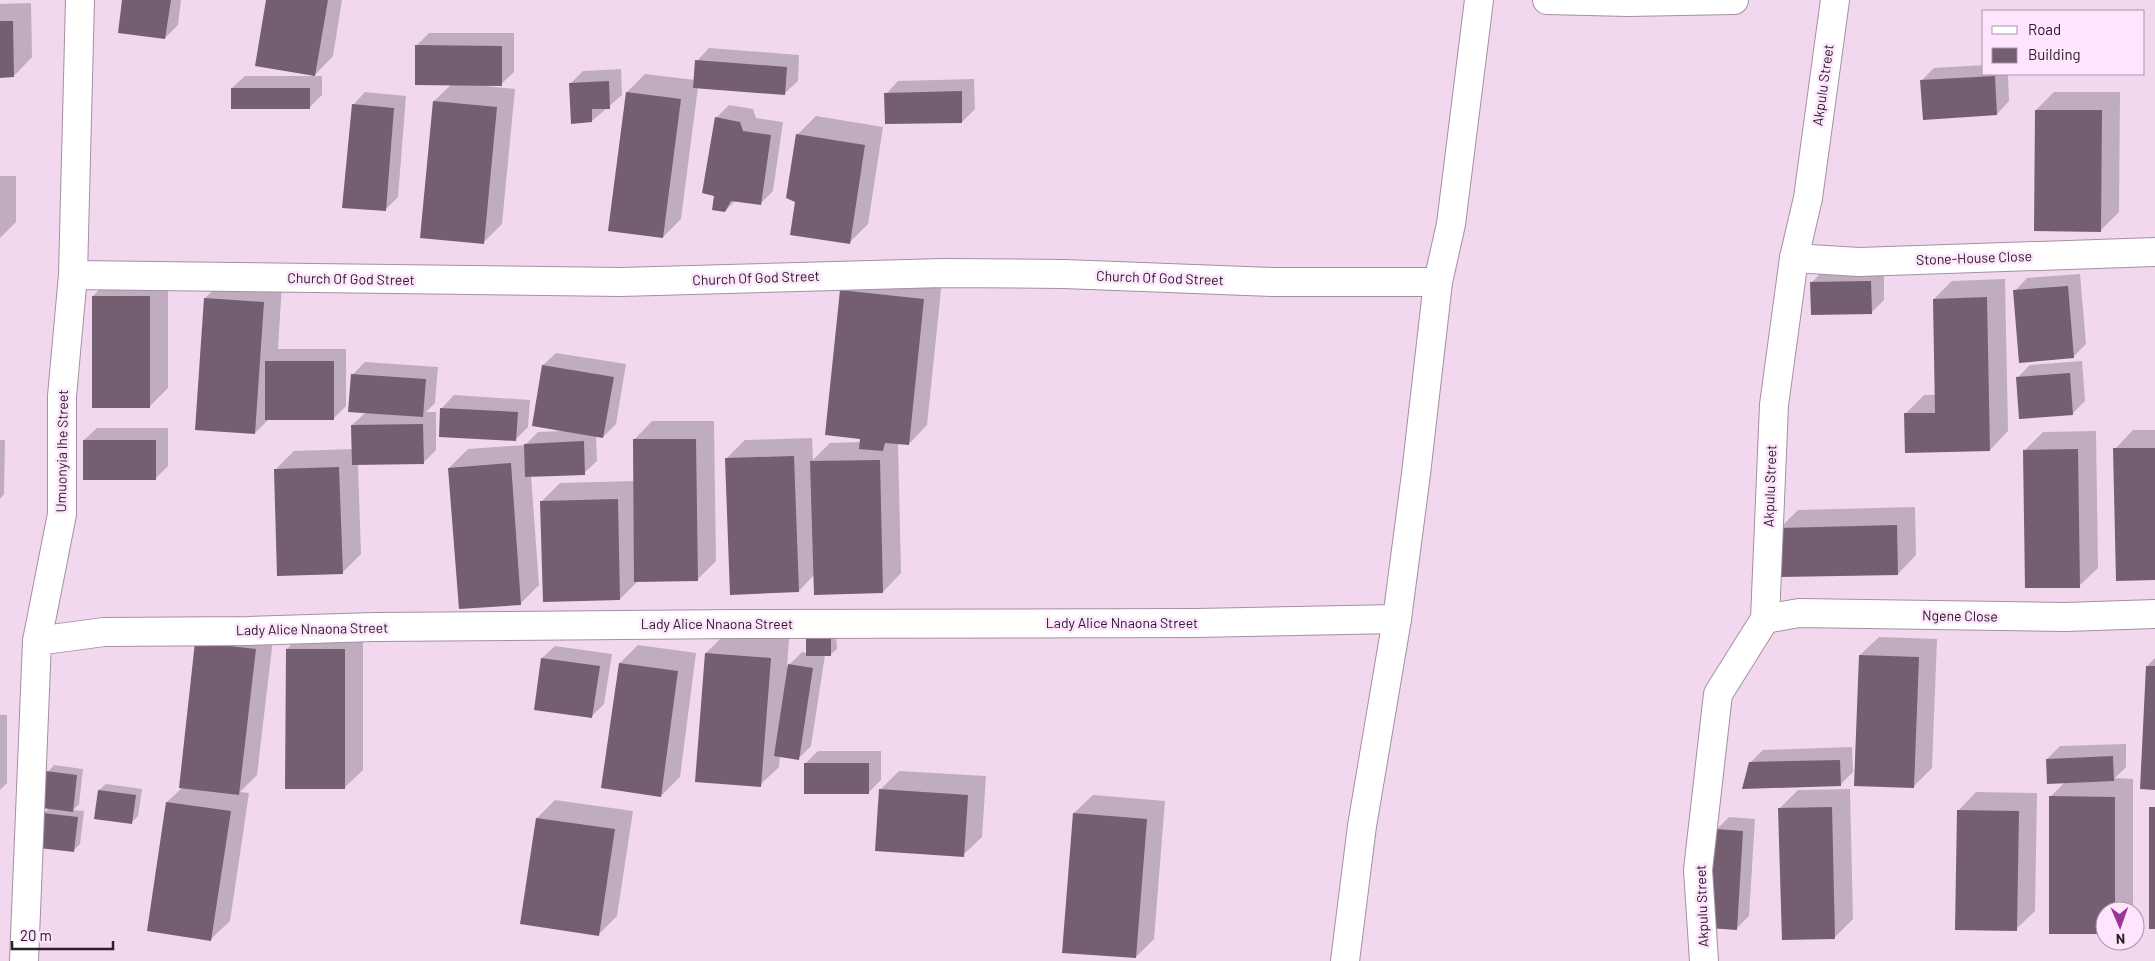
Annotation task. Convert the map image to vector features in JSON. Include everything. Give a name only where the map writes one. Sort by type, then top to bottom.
[{"type":"street","name":"Umuonyia Ihe Street","points":[[24,961],[37,641],[62,514],[62,396],[74,275],[80,0]]},
{"type":"street","points":[[1346,961],[1362,826],[1396,619],[1416,474],[1438,282],[1451,224],[1479,0]]},
{"type":"street","points":[[1547,0],[1628,2],[1734,0]]},
{"type":"street","name":"Akpulu Street","points":[[1704,961],[1698,870],[1718,694],[1765,619],[1774,406],[1794,258],[1808,198],[1829,1]]},
{"type":"street","name":"Stone-House Close","points":[[1794,258],[1859,262],[2155,252]]},
{"type":"street","name":"Church Of God Street","points":[[74,275],[620,282],[943,272],[1064,274],[1273,282],[1438,282]]},
{"type":"street","name":"Ngene Close","points":[[1765,619],[1798,613],[2065,617],[2155,614]]},
{"type":"street","name":"Lady Alice Nnaona Street","points":[[37,641],[104,632],[739,624],[1196,623],[1396,619]]},
{"type":"building","points":[[122,0],[171,0],[165,39],[118,33]]},
{"type":"building","points":[[266,0],[328,0],[315,76],[255,66]]},
{"type":"building","points":[[0,21],[13,21],[14,77],[0,78]]},
{"type":"building","points":[[415,45],[502,46],[502,86],[415,85]]},
{"type":"building","points":[[695,60],[787,67],[785,95],[693,88]]},
{"type":"building","points":[[1995,76],[1997,115],[1923,120],[1920,80]]},
{"type":"building","points":[[609,81],[610,109],[592,109],[592,122],[571,124],[569,83]]},
{"type":"building","points":[[231,88],[310,88],[310,109],[231,109]]},
{"type":"building","points":[[962,91],[962,123],[885,124],[884,93]]},
{"type":"building","points":[[626,92],[681,99],[663,238],[608,231]]},
{"type":"building","points":[[433,101],[497,107],[484,244],[420,238]]},
{"type":"building","points":[[352,104],[394,108],[386,211],[342,208]]},
{"type":"building","points":[[2035,110],[2102,110],[2101,232],[2034,231]]},
{"type":"building","points":[[715,117],[740,122],[743,131],[771,135],[761,205],[731,201],[725,212],[712,210],[714,196],[702,193]]},
{"type":"building","points":[[796,134],[865,145],[850,244],[790,235],[795,202],[786,198]]},
{"type":"building","points":[[1871,281],[1872,314],[1811,315],[1810,282]]},
{"type":"building","points":[[2068,286],[2074,358],[2019,363],[2013,290]]},
{"type":"building","points":[[840,290],[924,299],[909,445],[885,443],[883,451],[859,449],[860,439],[825,435]]},
{"type":"building","points":[[92,296],[150,296],[150,408],[92,408]]},
{"type":"building","points":[[1987,297],[1990,451],[1905,453],[1904,413],[1935,413],[1933,299]]},
{"type":"building","points":[[204,298],[264,302],[255,434],[195,430]]},
{"type":"building","points":[[265,361],[334,361],[334,420],[265,420]]},
{"type":"building","points":[[542,365],[614,377],[603,438],[532,426]]},
{"type":"building","points":[[2070,373],[2073,415],[2019,419],[2016,377]]},
{"type":"building","points":[[351,374],[426,379],[423,417],[348,412]]},
{"type":"building","points":[[440,408],[518,412],[516,441],[439,437]]},
{"type":"building","points":[[423,424],[424,464],[352,465],[351,425]]},
{"type":"building","points":[[633,439],[696,439],[698,581],[634,582]]},
{"type":"building","points":[[83,440],[156,440],[156,480],[83,480]]},
{"type":"building","points":[[584,441],[585,475],[525,477],[524,444]]},
{"type":"building","points":[[2113,448],[2155,448],[2155,580],[2116,581]]},
{"type":"building","points":[[2078,449],[2080,588],[2025,588],[2023,450]]},
{"type":"building","points":[[794,456],[799,592],[730,595],[725,458]]},
{"type":"building","points":[[880,460],[883,593],[814,595],[810,461]]},
{"type":"building","points":[[511,463],[521,605],[459,609],[448,468]]},
{"type":"building","points":[[339,467],[343,574],[277,576],[274,469]]},
{"type":"building","points":[[618,499],[620,600],[543,602],[540,501]]},
{"type":"building","points":[[1897,525],[1898,575],[1780,577],[1779,528]]},
{"type":"building","points":[[806,637],[831,637],[831,656],[806,656]]},
{"type":"building","points":[[195,642],[256,649],[239,795],[179,788]]},
{"type":"building","points":[[286,649],[345,649],[345,789],[285,789]]},
{"type":"building","points":[[705,653],[771,658],[761,787],[695,782]]},
{"type":"building","points":[[1859,655],[1919,657],[1914,788],[1854,786]]},
{"type":"building","points":[[541,658],[600,666],[592,718],[534,710]]},
{"type":"building","points":[[619,663],[678,671],[661,797],[601,788]]},
{"type":"building","points":[[788,664],[813,668],[799,760],[774,756]]},
{"type":"building","points":[[2146,666],[2155,666],[2155,790],[2140,789]]},
{"type":"building","points":[[2113,756],[2114,781],[2047,784],[2046,759]]},
{"type":"building","points":[[1840,760],[1841,786],[1742,789],[1749,762]]},
{"type":"building","points":[[804,763],[869,763],[869,794],[804,794]]},
{"type":"building","points":[[46,771],[77,775],[73,812],[42,808]]},
{"type":"building","points":[[879,789],[968,795],[964,857],[875,851]]},
{"type":"building","points":[[98,790],[136,795],[132,824],[94,819]]},
{"type":"building","points":[[2049,796],[2115,797],[2115,901],[2095,901],[2095,934],[2049,934]]},
{"type":"building","points":[[166,802],[231,811],[211,941],[147,931]]},
{"type":"building","points":[[1832,807],[1835,939],[1782,940],[1778,808]]},
{"type":"building","points":[[2149,807],[2155,807],[2155,929],[2149,929]]},
{"type":"building","points":[[1957,810],[2019,811],[2017,931],[1955,930]]},
{"type":"building","points":[[43,813],[78,817],[74,852],[39,848]]},
{"type":"building","points":[[1073,813],[1147,819],[1136,958],[1062,953]]},
{"type":"building","points":[[536,818],[615,829],[599,936],[520,924]]},
{"type":"building","points":[[1715,829],[1743,831],[1737,930],[1709,928]]}]
